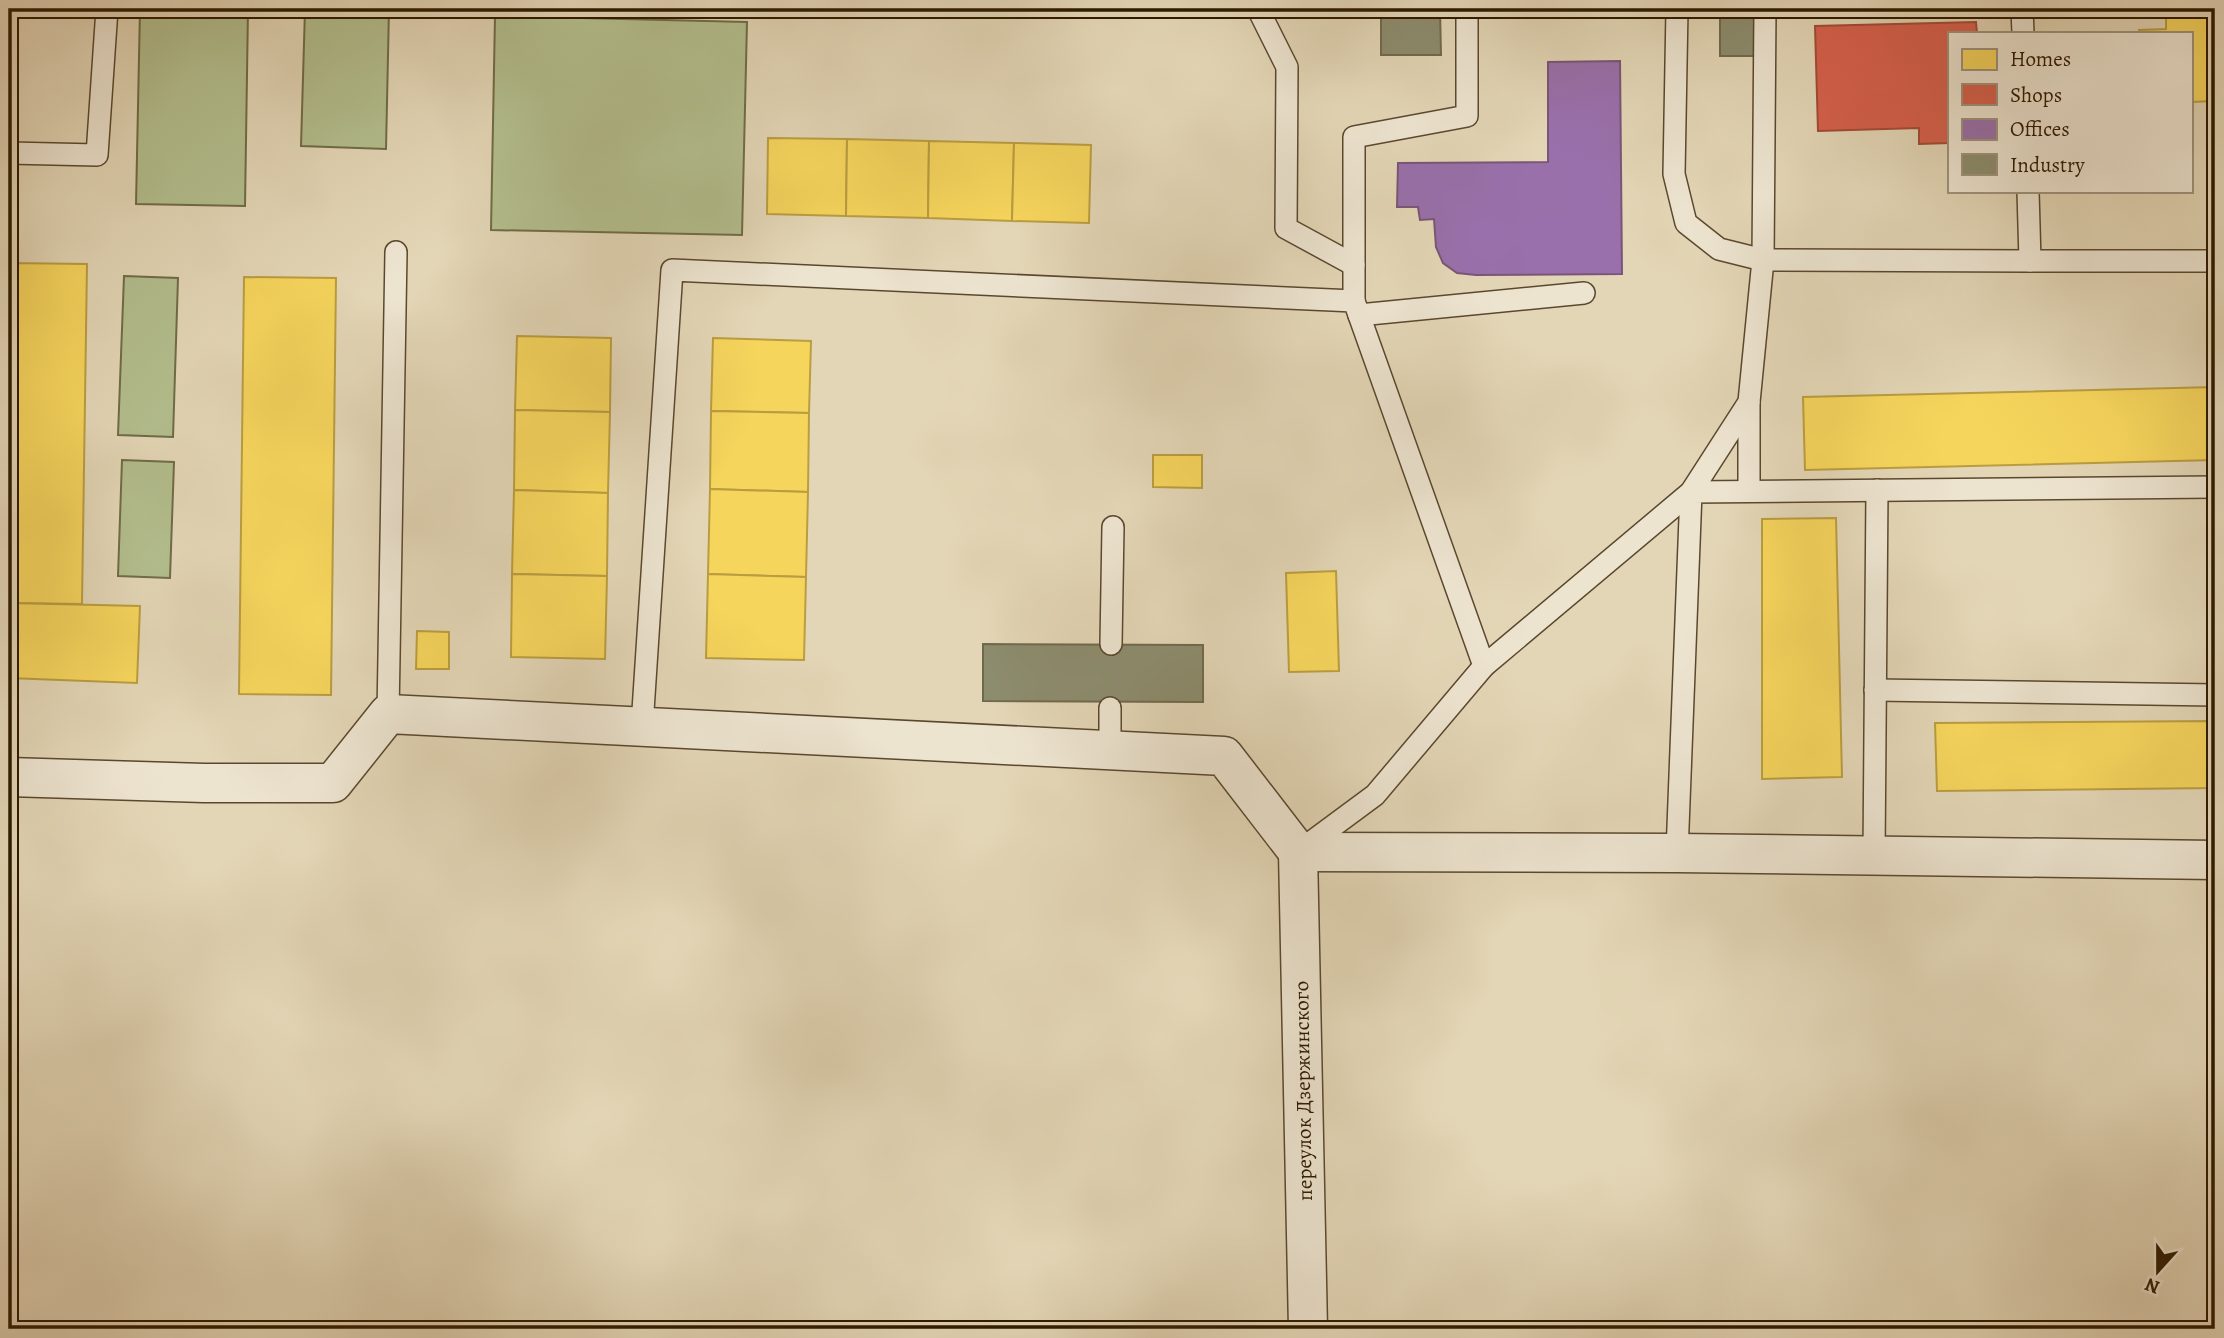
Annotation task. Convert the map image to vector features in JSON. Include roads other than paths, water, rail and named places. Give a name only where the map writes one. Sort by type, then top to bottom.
[{"type":"street","points":[[9,778],[333,783],[388,714],[1224,756],[1298,852],[1677,853],[2215,860]]},
{"type":"street","name":"переулок Дзержинского","points":[[1298,852],[1308,1329]]},
{"type":"lane","points":[[9,153],[97,155],[107,9]]},
{"type":"lane","points":[[1258,9],[1287,67],[1286,228],[1354,265]]},
{"type":"lane","points":[[1467,9],[1467,116],[1354,137],[1354,265],[1357,308],[1484,666]]},
{"type":"lane","points":[[1677,9],[1674,174],[1686,223],[1719,249],[1763,260],[2215,261]]},
{"type":"lane","points":[[1749,491],[1749,402],[1763,260],[1765,9]]},
{"type":"lane","points":[[2022,9],[2023,32]]},
{"type":"lane","points":[[2028,192],[2030,261]]},
{"type":"lane","points":[[388,714],[396,252]]},
{"type":"lane","points":[[642,726],[672,270],[1357,308],[1584,293]]},
{"type":"lane","points":[[1298,852],[1375,795],[1484,666],[1691,492],[1749,402]]},
{"type":"lane","points":[[1691,492],[2215,487]]},
{"type":"lane","points":[[1874,855],[1877,490]]},
{"type":"lane","points":[[1677,853],[1691,492]]},
{"type":"lane","points":[[1111,644],[1112,527]]},
{"type":"lane","points":[[1875,690],[2215,695]]},
{"type":"lane","points":[[1110,708],[1110,750]]}]
